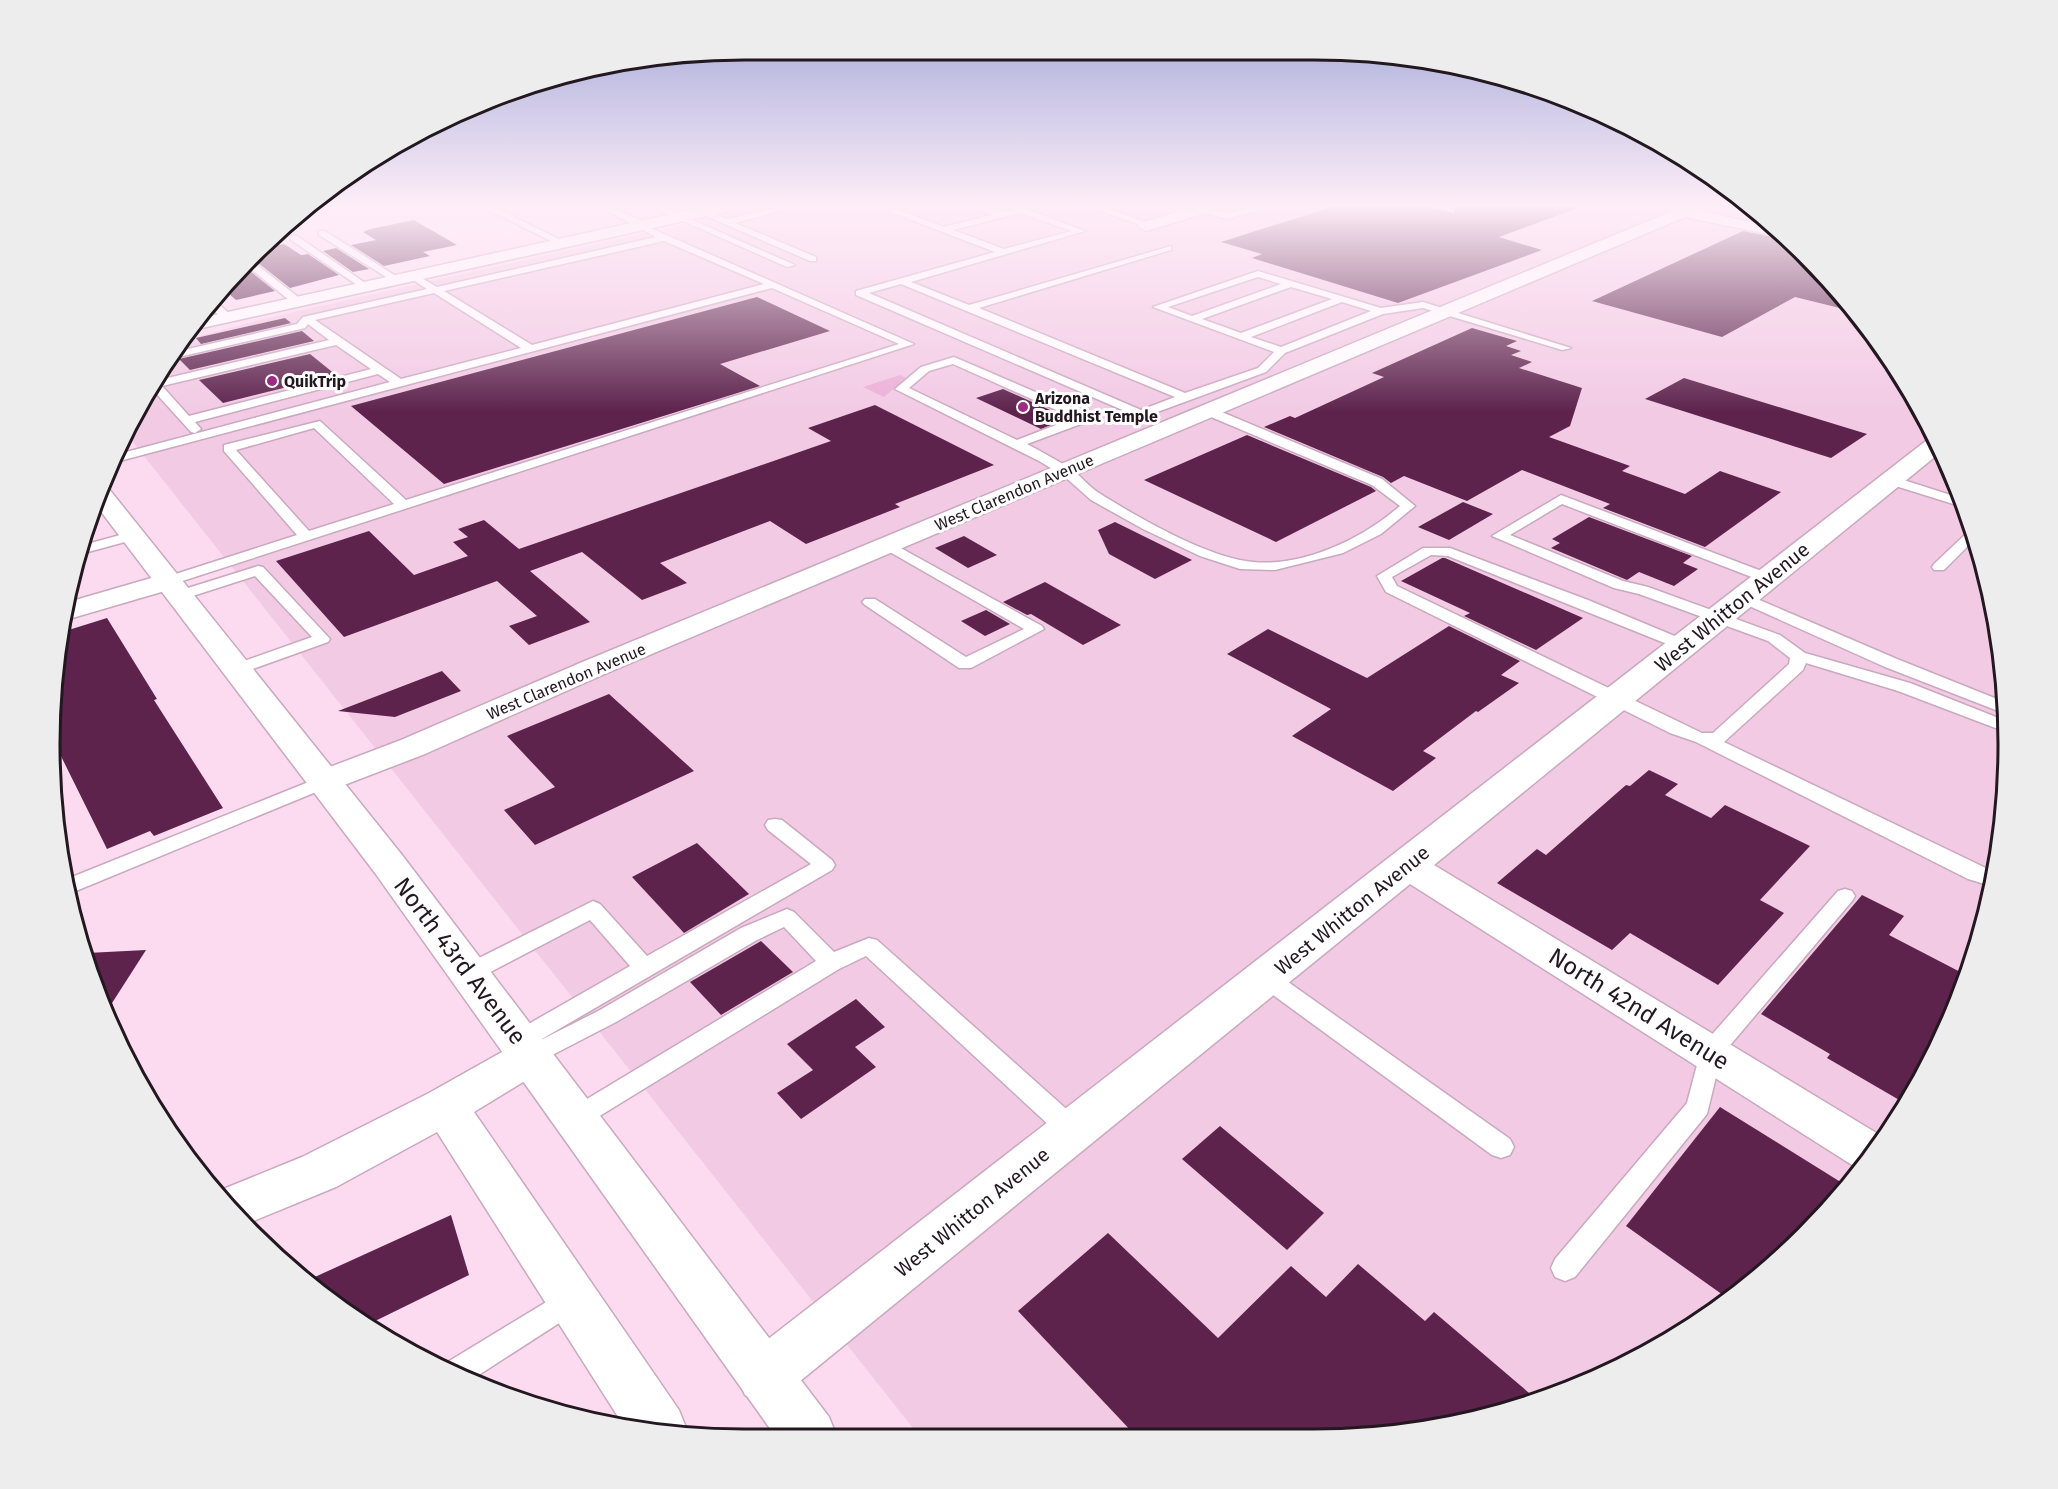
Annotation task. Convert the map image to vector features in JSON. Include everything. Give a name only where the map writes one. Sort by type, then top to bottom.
[{"type":"street","points":[[216,310],[303,310],[366,287],[425,273]]},
{"type":"street","name":"West Clarendon Avenue","points":[[326,781],[412,747],[1537,273]]},
{"type":"street","name":"West Whitton Avenue","points":[[764,1376],[1930,449]]},
{"type":"street","name":"North 43rd Avenue","points":[[103,505],[326,781],[525,1048],[803,1429]]},
{"type":"street","points":[[73,611],[171,589]]},
{"type":"street","name":"North 42nd Avenue","points":[[1407,865],[1865,1150]]},
{"type":"street","points":[[238,1205],[319,1172],[446,1106],[525,1048]]},
{"type":"street","points":[[446,1106],[654,1423]]},
{"type":"lane","points":[[261,273],[338,342],[399,383]]},
{"type":"lane","points":[[346,273],[366,287]]},
{"type":"lane","points":[[397,273],[436,290],[530,350]]},
{"type":"lane","points":[[303,310],[436,290],[508,273]]},
{"type":"lane","points":[[171,589],[306,536],[402,504],[909,344],[746,273]]},
{"type":"lane","points":[[928,273],[860,293],[1141,414],[1262,370],[1281,351],[1381,311],[1423,305],[1566,348]]},
{"type":"lane","points":[[969,308],[1083,273]]},
{"type":"lane","points":[[1281,351],[1158,307],[1258,274],[1381,311]]},
{"type":"lane","points":[[901,281],[1185,397]]},
{"type":"lane","points":[[1192,319],[1292,284]]},
{"type":"lane","points":[[125,456],[773,285]]},
{"type":"lane","points":[[1241,336],[1342,299]]},
{"type":"lane","points":[[183,353],[301,326],[303,310]]},
{"type":"lane","points":[[163,383],[338,342]]},
{"type":"lane","points":[[1014,445],[1084,418],[954,360],[925,369],[901,389],[1065,471],[1085,489],[1118,510],[1212,556],[1254,567],[1310,559],[1357,543],[1390,524],[1408,506],[1377,482],[1208,411]]},
{"type":"lane","points":[[187,420],[380,370]]},
{"type":"lane","points":[[160,389],[201,436]]},
{"type":"lane","points":[[304,408],[314,416],[315,424],[402,504]]},
{"type":"lane","points":[[306,536],[228,448],[315,424]]},
{"type":"lane","points":[[1891,480],[1953,500]]},
{"type":"lane","points":[[1997,705],[1891,663],[1743,598],[1561,499],[1499,536],[1619,585],[1643,590],[1743,598],[1774,638],[1800,656],[1839,665],[1955,705],[1998,723]]},
{"type":"lane","points":[[89,548],[130,536]]},
{"type":"lane","points":[[1939,567],[1967,539]]},
{"type":"lane","points":[[870,602],[965,664],[1036,629],[888,545]]},
{"type":"lane","points":[[1683,645],[1583,603],[1450,552],[1428,551],[1384,576],[1391,589],[1985,877]]},
{"type":"lane","points":[[171,589],[258,570],[322,639],[237,670]]},
{"type":"lane","points":[[1703,739],[1719,738],[1797,666],[1800,656]]},
{"type":"lane","points":[[74,884],[326,781]]},
{"type":"lane","points":[[525,1048],[644,968],[825,866],[775,825]]},
{"type":"lane","points":[[1565,1268],[1698,1107],[1710,1053],[1845,896]]},
{"type":"lane","points":[[469,973],[593,909],[644,968]]},
{"type":"lane","points":[[525,1048],[608,1016],[749,934],[787,917],[831,963]]},
{"type":"lane","points":[[576,1118],[831,963],[869,946],[1073,1131]]},
{"type":"lane","points":[[1266,978],[1501,1147]]},
{"type":"lane","points":[[464,1368],[574,1298]]},
{"type":"shaded area","points":[[466,273],[1810,273],[1857,328],[1883,364],[1927,442],[1962,524],[1985,611],[1997,700],[1997,789],[1985,878],[1975,922],[1946,1006],[1906,1087],[1883,1125],[1857,1161],[1798,1229],[1730,1288],[1694,1314],[1656,1337],[1575,1377],[1491,1406],[1447,1416],[1358,1428],[914,1429],[132,441],[152,402],[194,338],[263,319]]},
{"type":"shaded area","points":[[900,375],[906,378],[884,397],[863,387]]},
{"type":"building","points":[[248,273],[253,273],[275,291],[236,300],[229,294]]},
{"type":"building","points":[[271,273],[339,275],[290,288]]},
{"type":"building","points":[[1302,273],[1478,273],[1398,303]]},
{"type":"building","points":[[1651,273],[1810,273],[1841,308],[1795,297],[1722,337],[1592,301]]},
{"type":"building","points":[[757,297],[830,331],[720,364],[760,386],[444,484],[351,406]]},
{"type":"building","points":[[285,318],[291,323],[201,344],[196,338]]},
{"type":"building","points":[[1472,328],[1517,341],[1506,346],[1521,351],[1511,355],[1532,362],[1519,368],[1582,388],[1570,426],[1549,437],[1630,466],[1622,471],[1685,494],[1720,471],[1781,492],[1705,547],[1603,508],[1610,504],[1522,470],[1467,501],[1404,476],[1391,483],[1383,477],[1264,427],[1290,416],[1295,418],[1384,377],[1372,373]]},
{"type":"building","name":"QuikTrip","points":[[302,331],[314,341],[190,370],[179,359]]},
{"type":"building","name":"QuikTrip","points":[[310,354],[336,375],[223,403],[199,380]]},
{"type":"building","points":[[1684,378],[1867,434],[1831,458],[1645,399]]},
{"type":"building","points":[[1003,389],[1068,418],[1041,429],[976,398]]},
{"type":"building","points":[[875,405],[994,465],[895,504],[900,507],[806,544],[770,521],[660,563],[687,583],[642,600],[582,552],[530,571],[590,622],[529,645],[509,626],[537,616],[497,581],[344,637],[276,561],[369,531],[414,575],[468,556],[453,542],[468,537],[458,529],[484,520],[519,549],[831,441],[808,428]]},
{"type":"building","points":[[1247,435],[1376,491],[1276,542],[1144,480]]},
{"type":"building","points":[[1463,502],[1493,514],[1449,540],[1418,527]]},
{"type":"building","points":[[1589,517],[1692,556],[1683,563],[1698,569],[1674,586],[1639,572],[1627,580],[1551,548],[1560,543],[1552,539]]},
{"type":"building","points":[[1115,522],[1192,560],[1155,579],[1109,554],[1098,530]]},
{"type":"building","points":[[964,536],[997,555],[968,568],[935,548]]},
{"type":"building","points":[[1442,558],[1583,618],[1536,650],[1464,616],[1470,613],[1401,581]]},
{"type":"building","points":[[1045,582],[1121,625],[1083,645],[1031,614],[1027,615],[1003,602]]},
{"type":"building","points":[[986,610],[1010,624],[985,636],[961,621]]},
{"type":"building","points":[[107,618],[157,699],[154,700],[223,808],[154,836],[150,831],[107,849],[60,755],[61,700],[70,630]]},
{"type":"building","points":[[1449,626],[1520,661],[1501,675],[1519,683],[1478,712],[1476,711],[1423,751],[1436,758],[1393,791],[1292,736],[1331,709],[1227,654],[1268,629],[1367,678]]},
{"type":"building","points":[[442,671],[461,691],[395,717],[338,711]]},
{"type":"building","points":[[609,694],[694,771],[535,845],[504,810],[555,787],[507,736]]},
{"type":"building","points":[[1649,770],[1678,784],[1665,795],[1711,818],[1725,805],[1810,846],[1760,900],[1784,913],[1718,985],[1630,933],[1612,950],[1497,883],[1537,849],[1546,855],[1626,785],[1630,786]]},
{"type":"building","points":[[697,843],[749,894],[684,933],[632,877]]},
{"type":"building","points":[[1862,895],[1904,916],[1889,935],[1959,972],[1927,1047],[1898,1100],[1827,1058],[1830,1054],[1761,1014]]},
{"type":"building","points":[[761,941],[793,972],[721,1015],[690,982]]},
{"type":"building","points":[[146,950],[111,1004],[96,965],[92,953]]},
{"type":"building","points":[[856,999],[885,1027],[855,1047],[876,1067],[801,1119],[777,1093],[813,1070],[787,1044]]},
{"type":"building","points":[[1720,1107],[1840,1182],[1798,1229],[1722,1294],[1626,1226]]},
{"type":"building","points":[[1220,1126],[1324,1213],[1287,1250],[1182,1159]]},
{"type":"building","points":[[451,1215],[469,1275],[375,1321],[315,1277]]},
{"type":"building","points":[[1108,1233],[1218,1338],[1291,1266],[1326,1297],[1358,1264],[1425,1321],[1434,1312],[1530,1394],[1447,1416],[1358,1428],[1129,1429],[1018,1311]]},
{"type":"place","name":"QuikTrip","points":[[272,381]]},
{"type":"place","name":"Arizona Buddhist Temple","points":[[1023,407]]}]
